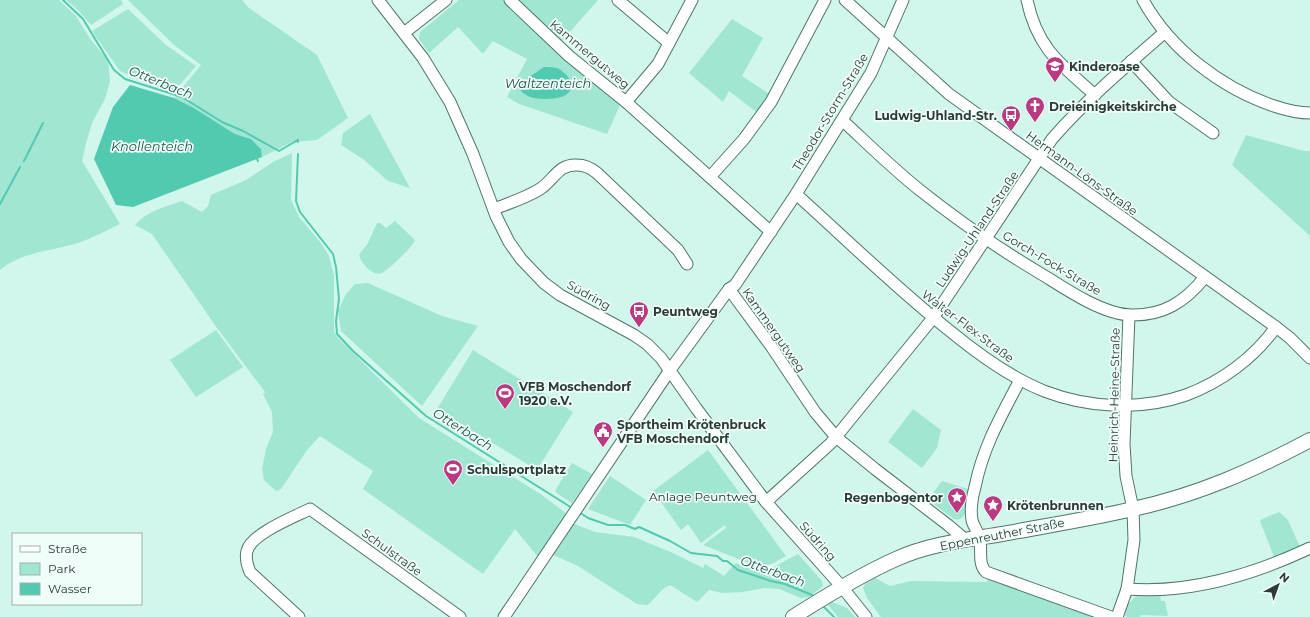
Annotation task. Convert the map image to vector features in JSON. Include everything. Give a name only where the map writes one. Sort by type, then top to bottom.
[{"type":"main road","name":"Eppenreuther Straße","points":[[797,614],[842,587],[896,559],[964,540],[1133,509],[1189,493],[1225,481],[1262,465],[1310,440]]},
{"type":"street","name":"Südring","points":[[378,0],[422,58],[450,102],[473,154],[494,209],[509,242],[521,259],[544,283],[560,295],[634,335],[647,344],[661,358],[766,502],[842,587],[866,617]]},
{"type":"street","points":[[404,33],[446,0]]},
{"type":"street","name":"Kammergutweg","points":[[510,0],[569,56],[626,102],[710,176],[770,232],[735,285],[729,289],[771,346],[815,412],[836,437],[948,525],[964,540]]},
{"type":"street","points":[[618,0],[670,44]]},
{"type":"street","points":[[626,102],[658,64],[670,44],[692,0]]},
{"type":"street","points":[[710,176],[744,139],[771,102],[825,0]]},
{"type":"street","name":"Hermann-Löns-Straße","points":[[845,0],[949,94],[1276,327],[1290,338],[1310,358]]},
{"type":"street","name":"Theodor-Storm-Straße","points":[[770,232],[796,194],[871,73],[903,0]]},
{"type":"street","points":[[1027,0],[1030,16],[1048,52],[1062,67],[1095,95]]},
{"type":"street","points":[[1143,0],[1165,32],[1193,59],[1219,78],[1240,92],[1290,111],[1310,114]]},
{"type":"street","name":"Ludwig-Uhland-Straße","points":[[766,502],[836,437],[934,318],[1039,158],[1068,120],[1131,61],[1165,32]]},
{"type":"street","points":[[1131,61],[1169,102],[1213,133]]},
{"type":"street","name":"Gorch-Fock-Straße","points":[[842,120],[920,191],[986,238],[1032,268],[1072,293],[1098,306],[1129,315],[1166,309],[1189,295],[1205,277]]},
{"type":"street","points":[[494,209],[540,189],[561,168],[567,165],[571,164],[585,166],[597,173],[678,250],[687,264]]},
{"type":"street","name":"Walter-Flex-Straße","points":[[796,194],[902,291],[969,346],[1020,380],[1044,391],[1073,400],[1126,406],[1157,403],[1176,398],[1212,383],[1240,365],[1263,344],[1276,327]]},
{"type":"street","points":[[504,617],[670,370],[729,289]]},
{"type":"street","name":"Heinrich-Heine-Straße","points":[[1117,617],[1127,589],[1134,540],[1133,509],[1126,476],[1124,444],[1129,315]]},
{"type":"street","points":[[1020,380],[988,442],[977,473],[971,509],[972,522],[980,537],[982,568],[986,572],[1111,617]]},
{"type":"street","name":"Schulstraße","points":[[299,617],[250,572],[246,562],[247,551],[252,541],[262,534],[310,509],[460,617]]},
{"type":"street","points":[[1127,589],[1156,590],[1191,586],[1220,580],[1262,568],[1310,548]]},
{"type":"green space","points":[[0,0],[59,0],[76,16],[91,40],[108,60],[110,81],[105,99],[92,123],[82,161],[120,224],[81,242],[29,255],[0,270]]},
{"type":"green space","points":[[66,0],[121,0],[123,4],[91,25],[77,9]]},
{"type":"green space","points":[[128,0],[242,0],[249,8],[317,55],[348,118],[317,140],[292,142],[262,157],[261,149],[251,139],[235,134],[194,108],[174,98],[201,65],[174,45]]},
{"type":"green space","points":[[459,0],[598,0],[554,50],[620,105],[607,134],[519,104],[507,97],[527,59],[493,41],[483,54],[458,27],[429,53],[419,39],[420,32]]},
{"type":"green space","points":[[128,9],[166,45],[196,66],[172,94],[120,71],[92,31]]},
{"type":"green space","points":[[732,19],[763,38],[742,76],[771,95],[759,114],[729,91],[723,102],[689,73]]},
{"type":"green space","points":[[370,114],[410,188],[388,181],[363,159],[341,145],[343,133]]},
{"type":"green space","points":[[1246,135],[1304,151],[1310,151],[1310,236],[1232,165]]},
{"type":"green space","points":[[292,153],[291,200],[299,217],[321,243],[329,256],[334,275],[334,331],[338,338],[419,418],[542,495],[567,514],[538,557],[515,529],[483,574],[363,489],[373,471],[320,436],[307,450],[281,489],[276,491],[264,480],[262,469],[266,449],[273,432],[272,412],[263,394],[265,392],[217,328],[152,234],[135,225],[145,216],[182,201],[202,212],[208,206],[211,195],[246,180],[273,162]]},
{"type":"green space","points":[[395,221],[415,240],[406,252],[390,267],[382,273],[375,273],[362,262],[359,255],[368,243],[377,223],[380,223],[386,228]]},
{"type":"green space","points":[[368,283],[442,316],[478,326],[422,406],[341,331],[338,311],[346,294],[355,284]]},
{"type":"green space","points":[[216,330],[243,367],[196,397],[170,360]]},
{"type":"green space","name":"VFB Moschendorf 1920 e.V.","points":[[473,350],[573,412],[537,470],[437,409]]},
{"type":"green space","points":[[913,409],[941,430],[937,448],[922,468],[888,442]]},
{"type":"green space","name":"Anlage Peuntweg","points":[[708,450],[786,556],[774,563],[764,566],[754,565],[703,545],[726,528],[725,525],[701,543],[688,524],[681,530],[653,491]]},
{"type":"green space","points":[[572,463],[592,474],[572,503],[555,491]]},
{"type":"green space","points":[[610,476],[646,500],[630,525],[588,509]]},
{"type":"green space","points":[[942,481],[968,489],[965,514],[959,519],[954,519],[928,500]]},
{"type":"green space","points":[[1279,512],[1288,520],[1300,547],[1274,557],[1260,521]]},
{"type":"green space","points":[[572,523],[595,532],[634,537],[673,553],[703,568],[705,564],[724,576],[736,563],[755,569],[769,569],[798,554],[822,581],[823,586],[809,597],[801,598],[779,589],[764,588],[743,592],[722,593],[709,590],[697,602],[670,585],[663,589],[648,605],[637,604],[578,566],[551,554]]},
{"type":"green space","points":[[990,575],[1101,617],[881,617],[867,598],[863,588],[866,583],[875,578],[890,586],[911,581],[987,582]]},
{"type":"green space","points":[[1137,595],[1160,595],[1161,601],[1165,601],[1168,616],[1141,615],[1140,617],[1127,617],[1125,615],[1127,606]]},
{"type":"green space","points":[[832,602],[847,608],[855,617],[838,617],[828,605]]},
{"type":"water","name":"Waltzenteich","points":[[544,67],[557,68],[569,78],[572,85],[571,89],[566,95],[543,99],[528,96],[518,88],[522,82]]},
{"type":"water","name":"Knollenteich","points":[[130,85],[174,98],[194,108],[235,134],[251,139],[261,149],[262,157],[133,207],[116,205],[94,159],[113,107]]},
{"type":"waterway","name":"Otterbach","points":[[63,0],[83,19],[114,70],[125,79],[182,97],[222,122],[243,131],[279,151],[298,140],[298,142]]},
{"type":"waterway","points":[[24,161],[43,123]]},
{"type":"waterway","name":"Otterbach","points":[[298,154],[296,201],[300,212],[333,254],[336,267],[339,299],[336,321],[337,334],[353,351],[426,416],[572,508]]},
{"type":"waterway","points":[[0,204],[20,167]]},
{"type":"waterway","name":"Otterbach","points":[[579,512],[588,518],[608,525],[625,525],[635,529],[639,527],[670,541],[691,553],[717,556],[723,561],[727,561],[738,570],[785,584],[812,595],[814,598]]},
{"type":"waterway","name":"Otterbach","points":[[822,605],[834,617]]},
{"type":"place","name":"Kinderoase","points":[[1055,83]]},
{"type":"place","name":"Dreieinigkeitskirche","points":[[1035,123]]},
{"type":"place","name":"Ludwig-Uhland-Str.","points":[[1011,132]]},
{"type":"place","name":"Peuntweg","points":[[639,328]]},
{"type":"place","name":"VFB Moschendorf 1920 e.V.","points":[[505,410]]},
{"type":"place","name":"Sportheim Krötenbruck VFB Moschendorf","points":[[603,448]]},
{"type":"place","name":"Schulsportplatz","points":[[453,486]]},
{"type":"place","name":"Regenbogentor","points":[[957,514]]},
{"type":"place","name":"Krötenbrunnen","points":[[993,522]]}]
